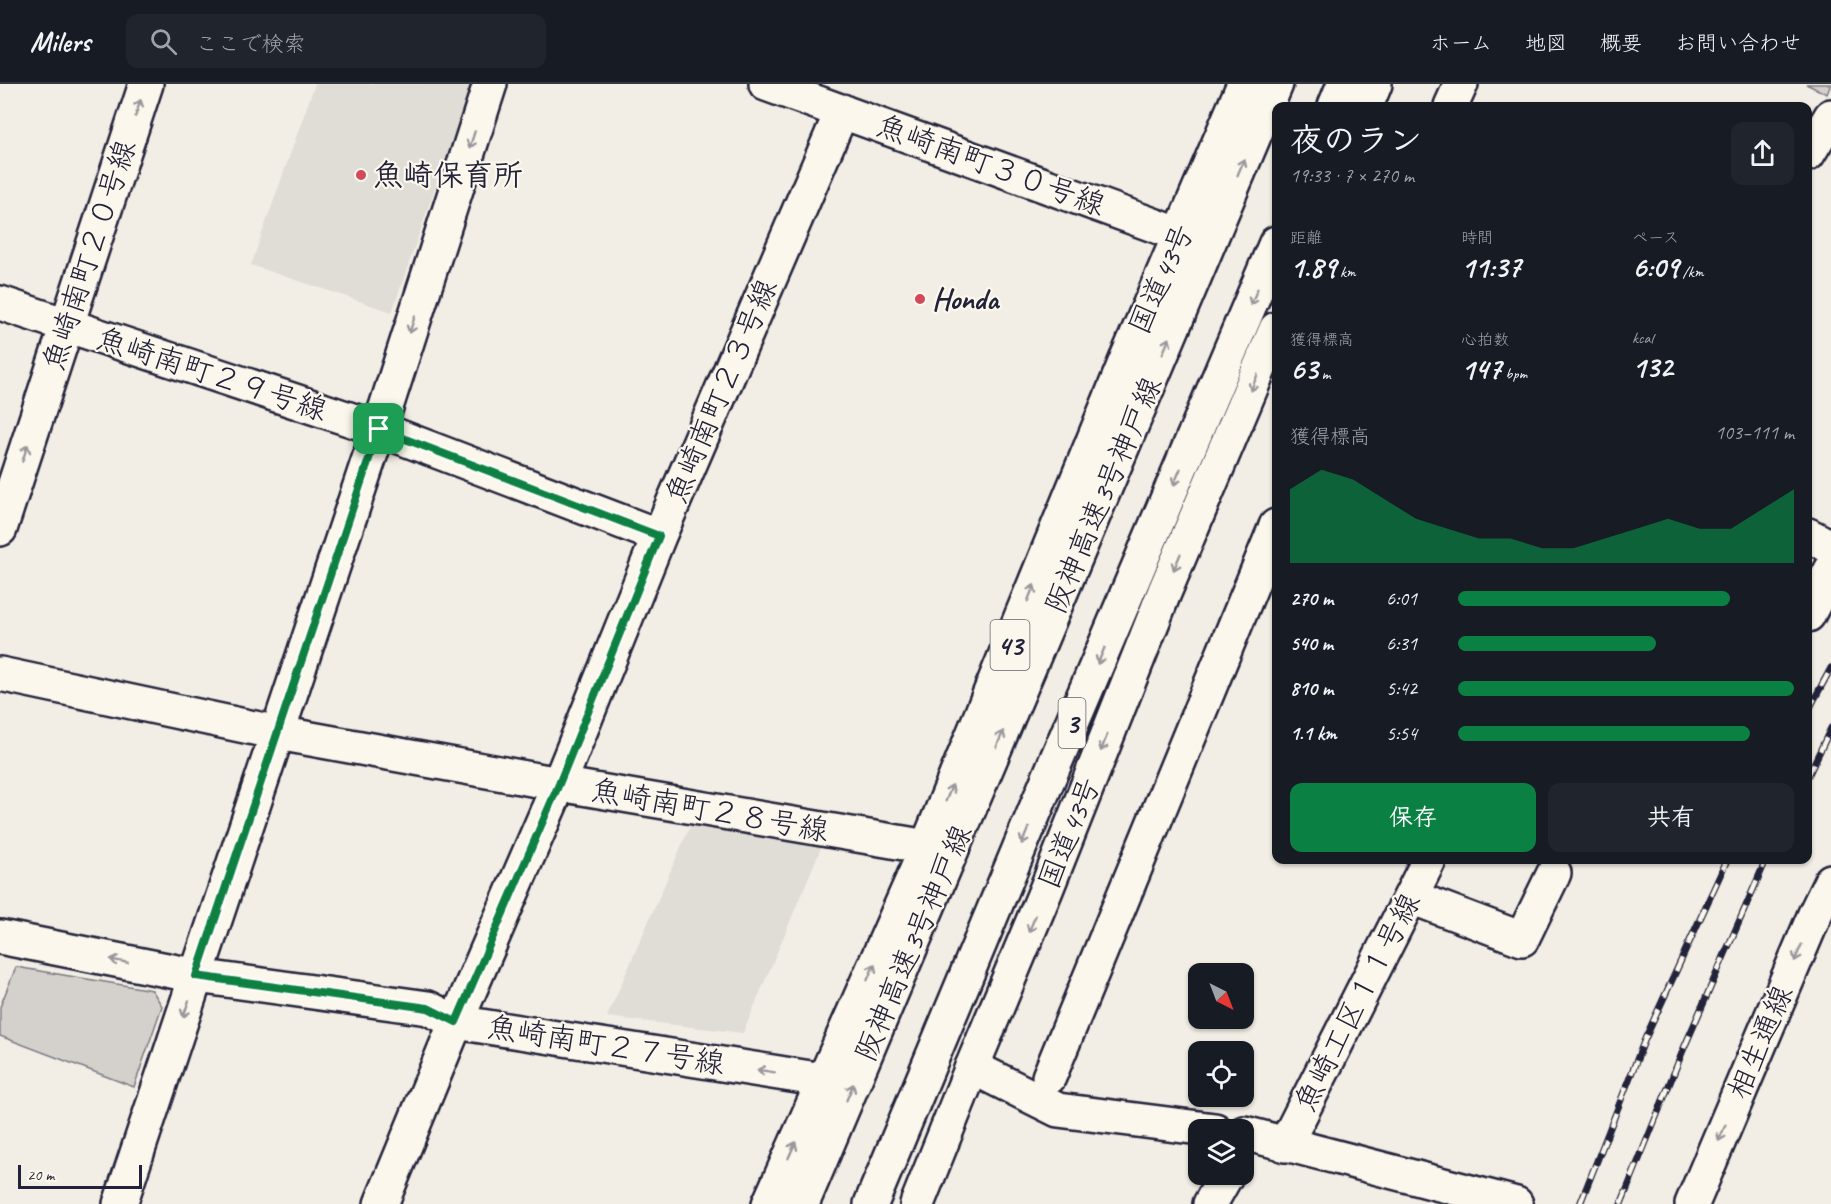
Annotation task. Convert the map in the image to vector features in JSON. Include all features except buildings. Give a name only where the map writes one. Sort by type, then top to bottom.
[{"type":"main road","name":"魚崎南町２０号線","points":[[0,529],[146,84]]},
{"type":"main road","points":[[120,1204],[379,429],[490,84]]},
{"type":"main road","name":"魚崎南町３０号線","points":[[766,84],[1181,235]]},
{"type":"main road","name":"国道43号","points":[[769,1204],[927,847],[1126,358],[1181,235],[1244,84]]},
{"type":"main road","name":"阪神高速3号神戸線","points":[[802,1204],[1276,84]]},
{"type":"main road","points":[[1337,102],[1344,84]]},
{"type":"main road","points":[[1368,102],[1375,84]]},
{"type":"main road","points":[[1453,102],[1461,84]]},
{"type":"main road","name":"魚崎南町２３号線","points":[[381,1204],[456,1022],[559,784],[659,536],[842,111]]},
{"type":"main road","points":[[1812,147],[1831,116]]},
{"type":"main road","name":"阪神高速3号神戸線","points":[[871,1204],[1272,252]]},
{"type":"main road","name":"魚崎南町２９号線","points":[[0,303],[379,429],[659,536]]},
{"type":"main road","name":"国道43号","points":[[918,1204],[1164,593],[1272,338]]},
{"type":"main road","points":[[1049,1077],[1272,536]]},
{"type":"main road","points":[[1812,537],[1831,547]]},
{"type":"main road","points":[[1812,607],[1831,570]]},
{"type":"main road","name":"魚崎南町２８号線","points":[[0,674],[278,733],[927,847]]},
{"type":"main road","name":"魚崎工区１１号線","points":[[1285,1145],[1427,864]]},
{"type":"main road","points":[[1411,897],[1522,939],[1554,873]]},
{"type":"main road","name":"相生通線","points":[[1692,1204],[1823,918],[1831,881]]},
{"type":"main road","name":"魚崎南町２７号線","points":[[0,937],[196,976],[428,1008],[456,1022],[824,1080]]},
{"type":"main road","points":[[972,1067],[1058,1110],[1188,1127]]},
{"type":"main road","points":[[1254,1139],[1516,1204]]},
{"type":"main road","points":[[1210,1204],[1221,1185]]},
{"type":"shaded area","name":"魚崎保育所","points":[[315,84],[471,84],[392,312],[251,265]]},
{"type":"shaded area","points":[[1806,84],[1831,84],[1827,94]]},
{"type":"shaded area","points":[[694,817],[823,843],[743,1033],[607,1017]]},
{"type":"shaded area","points":[[16,967],[152,990],[162,1006],[134,1087],[0,1036],[0,1007]]},
{"type":"railway","points":[[1812,704],[1831,668]]},
{"type":"railway","points":[[1812,768],[1831,728]]},
{"type":"railway","points":[[1580,1204],[1645,1039],[1725,864]]},
{"type":"railway","points":[[1621,1204],[1684,1048],[1764,864]]},
{"type":"place","name":"魚崎保育所","points":[[361,175]]},
{"type":"place","name":"Honda","points":[[920,299]]},
{"type":"route","points":[[379,429],[659,536],[559,784],[456,1022],[428,1008],[196,976],[379,429]]}]
